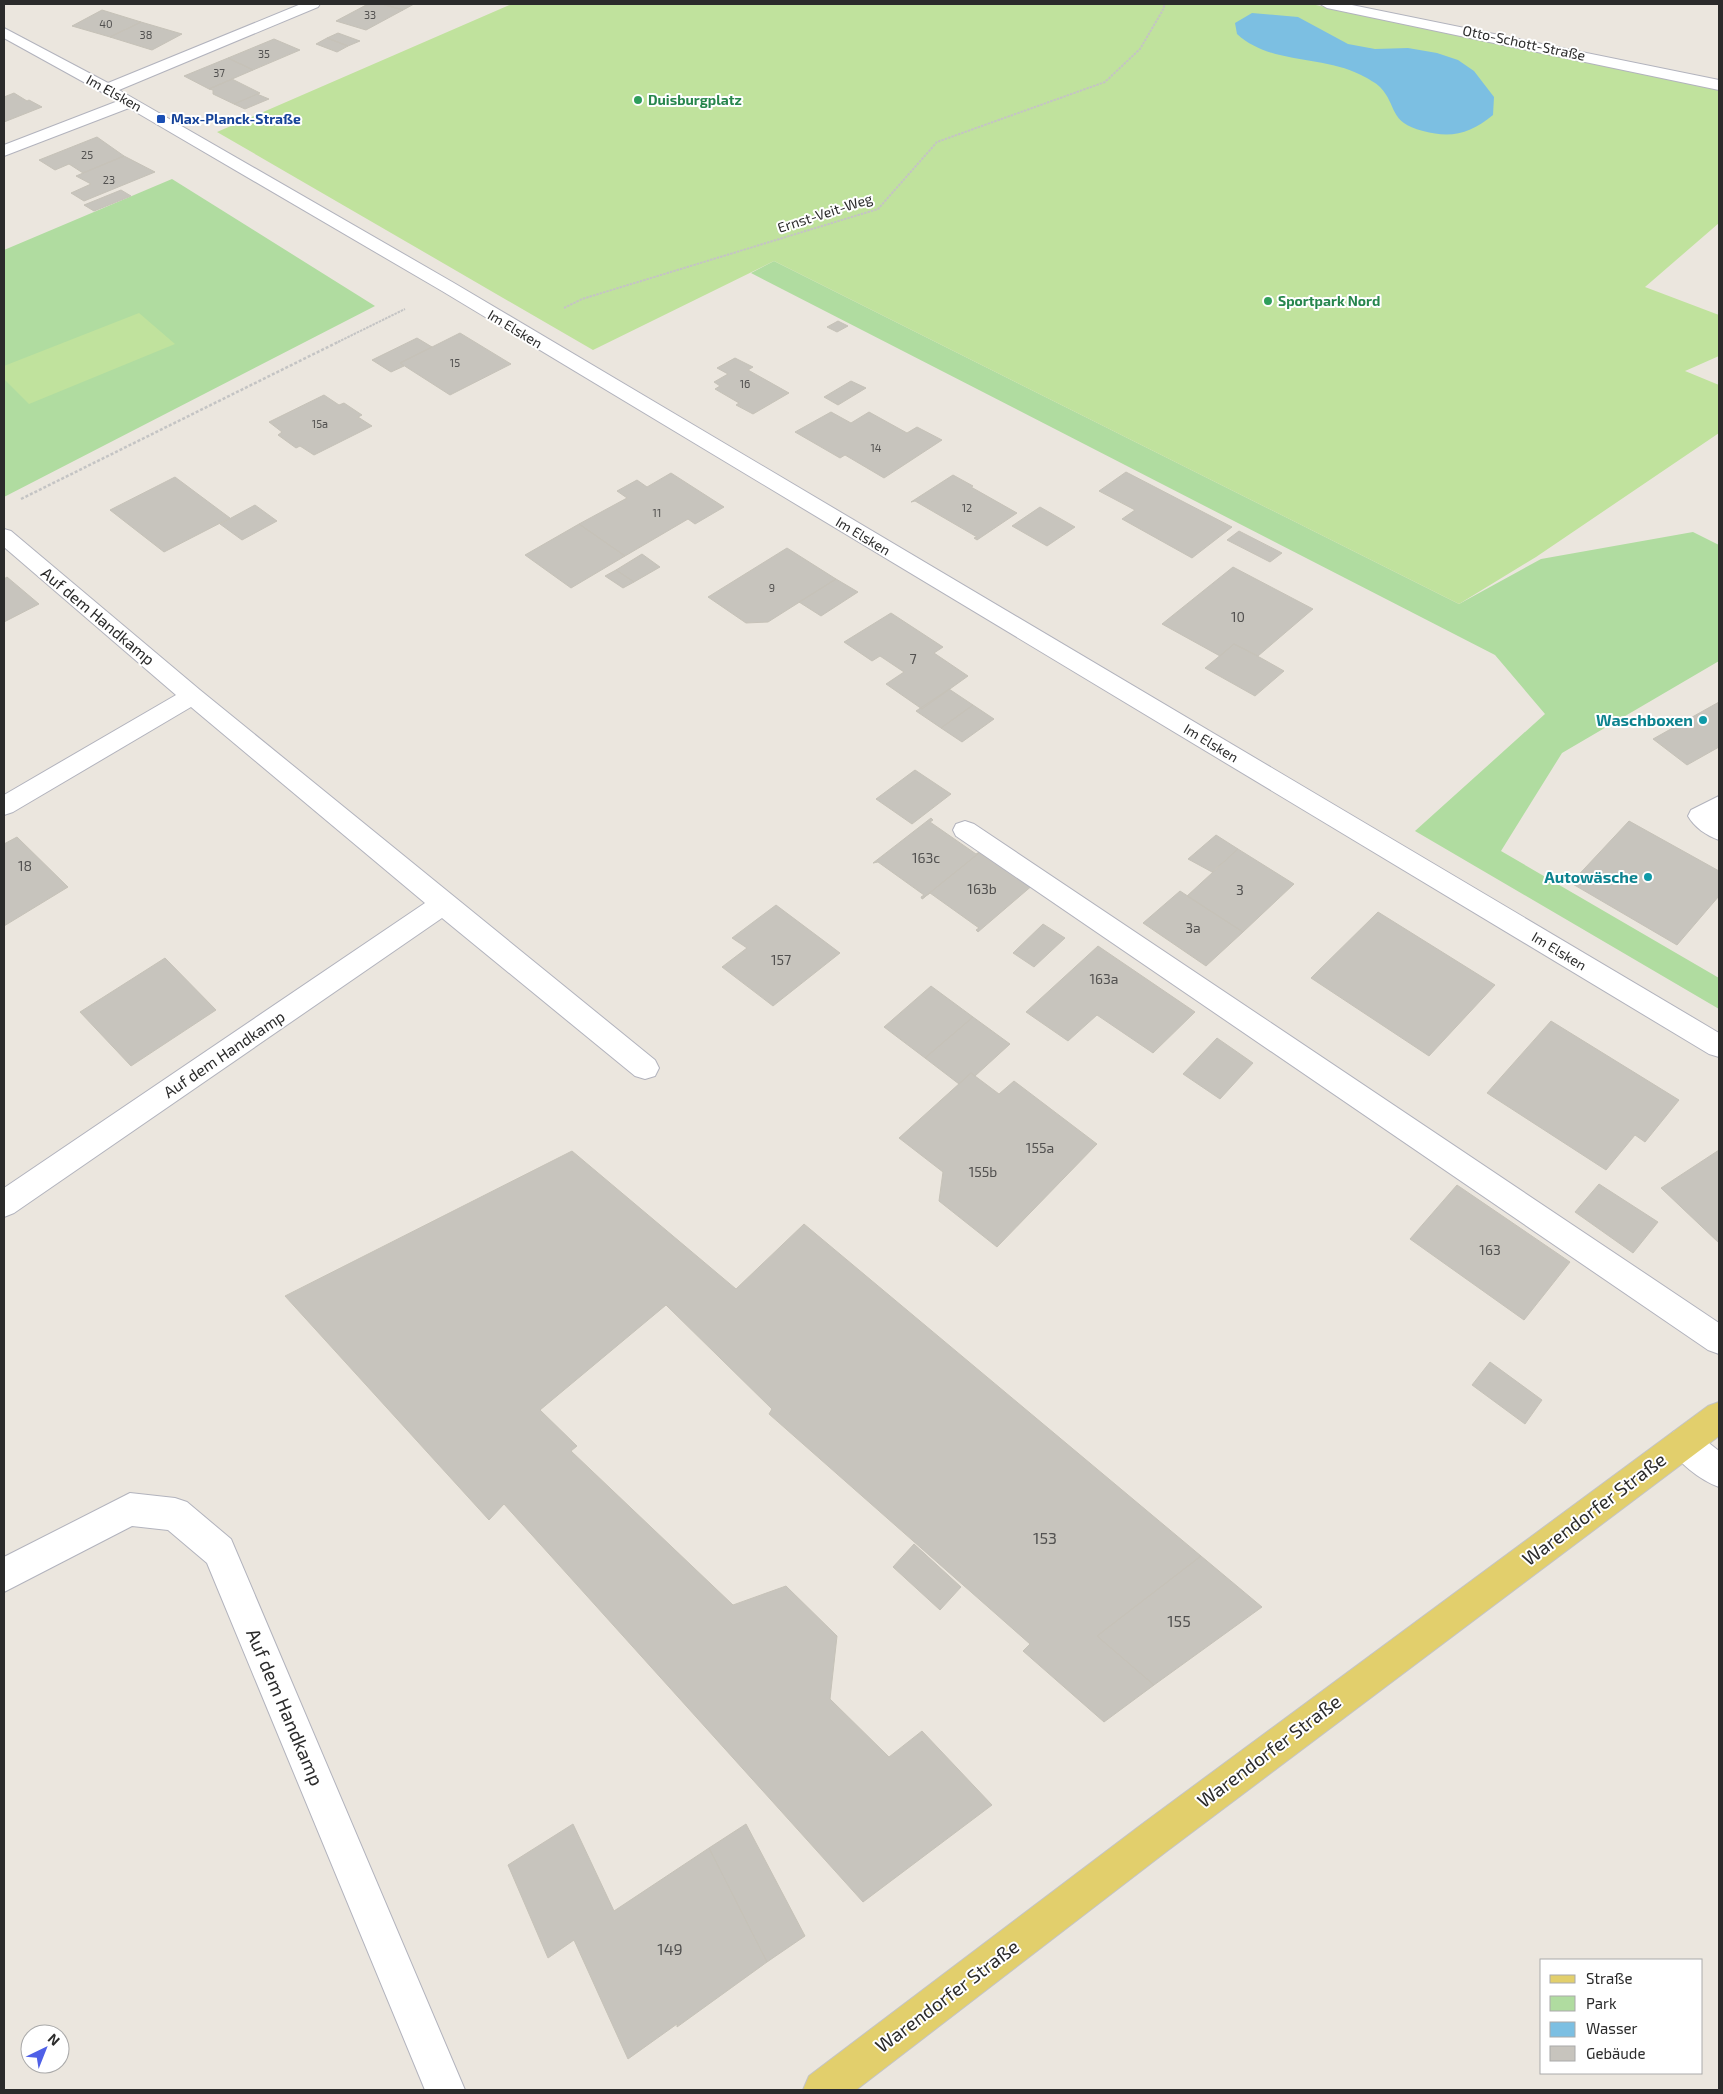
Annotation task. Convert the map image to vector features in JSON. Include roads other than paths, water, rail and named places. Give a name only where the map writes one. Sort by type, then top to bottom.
[{"type":"main road","name":"Warendorfer Straße","points":[[823,2090],[1154,1838],[1719,1417]]},
{"type":"street","points":[[107,90],[313,4]]},
{"type":"street","name":"Otto-Schott-Straße","points":[[1327,4],[1719,85]]},
{"type":"street","name":"Im Elsken","points":[[4,32],[130,102],[448,287],[1719,1046]]},
{"type":"street","points":[[4,151],[130,102]]},
{"type":"street","name":"Auf dem Handkamp","points":[[4,536],[192,696],[645,1068]]},
{"type":"street","points":[[4,806],[192,696]]},
{"type":"street","points":[[1719,805],[1700,816],[1719,831]]},
{"type":"street","points":[[965,830],[1719,1340]]},
{"type":"street","name":"Auf dem Handkamp","points":[[4,1204],[444,904]]},
{"type":"street","points":[[1684,1443],[1719,1471]]},
{"type":"street","name":"Auf dem Handkamp","points":[[4,1575],[130,1509],[175,1514],[219,1551],[445,2090]]},
{"type":"water","points":[[1252,13],[1298,17],[1348,44],[1375,49],[1408,48],[1437,53],[1458,60],[1474,71],[1494,97],[1493,115],[1477,126],[1461,133],[1433,133],[1412,127],[1404,123],[1395,113],[1386,94],[1380,87],[1363,76],[1346,69],[1265,51],[1250,44],[1237,34],[1235,23]]},
{"type":"place","name":"Duisburgplatz","points":[[638,100]]},
{"type":"place","name":"Max-Planck-Straße","points":[[161,119]]},
{"type":"place","name":"Sportpark Nord","points":[[1268,301]]},
{"type":"place","name":"Waschboxen","points":[[1703,720]]},
{"type":"place","name":"Autowäsche","points":[[1648,877]]}]
